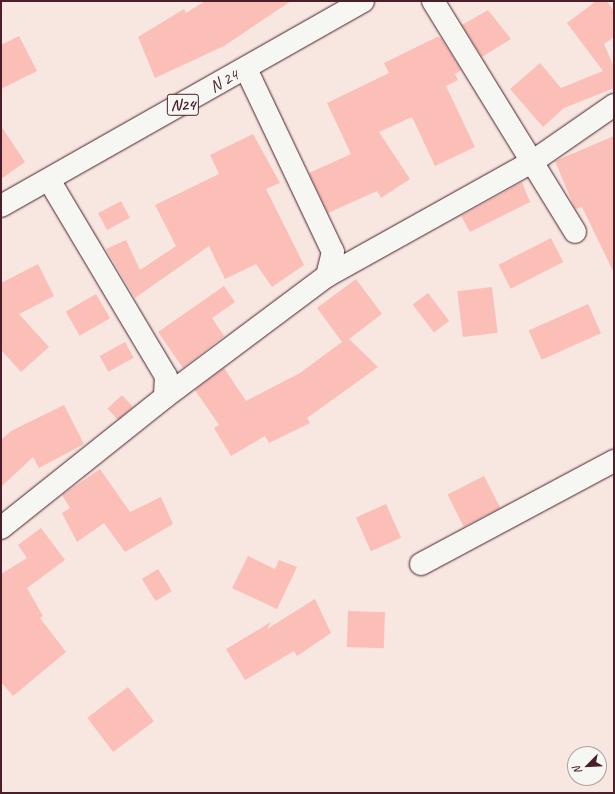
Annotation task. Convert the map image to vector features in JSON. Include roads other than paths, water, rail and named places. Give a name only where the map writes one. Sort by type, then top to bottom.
[{"type":"street","points":[[433,1],[576,232]]},
{"type":"street","name":"N 24","points":[[1,206],[246,69],[359,2]]},
{"type":"street","points":[[246,69],[333,252],[327,276]]},
{"type":"street","points":[[1,528],[165,397],[327,276],[532,162],[614,105]]},
{"type":"street","points":[[49,180],[166,376],[165,397]]},
{"type":"street","points":[[421,564],[614,461]]}]
